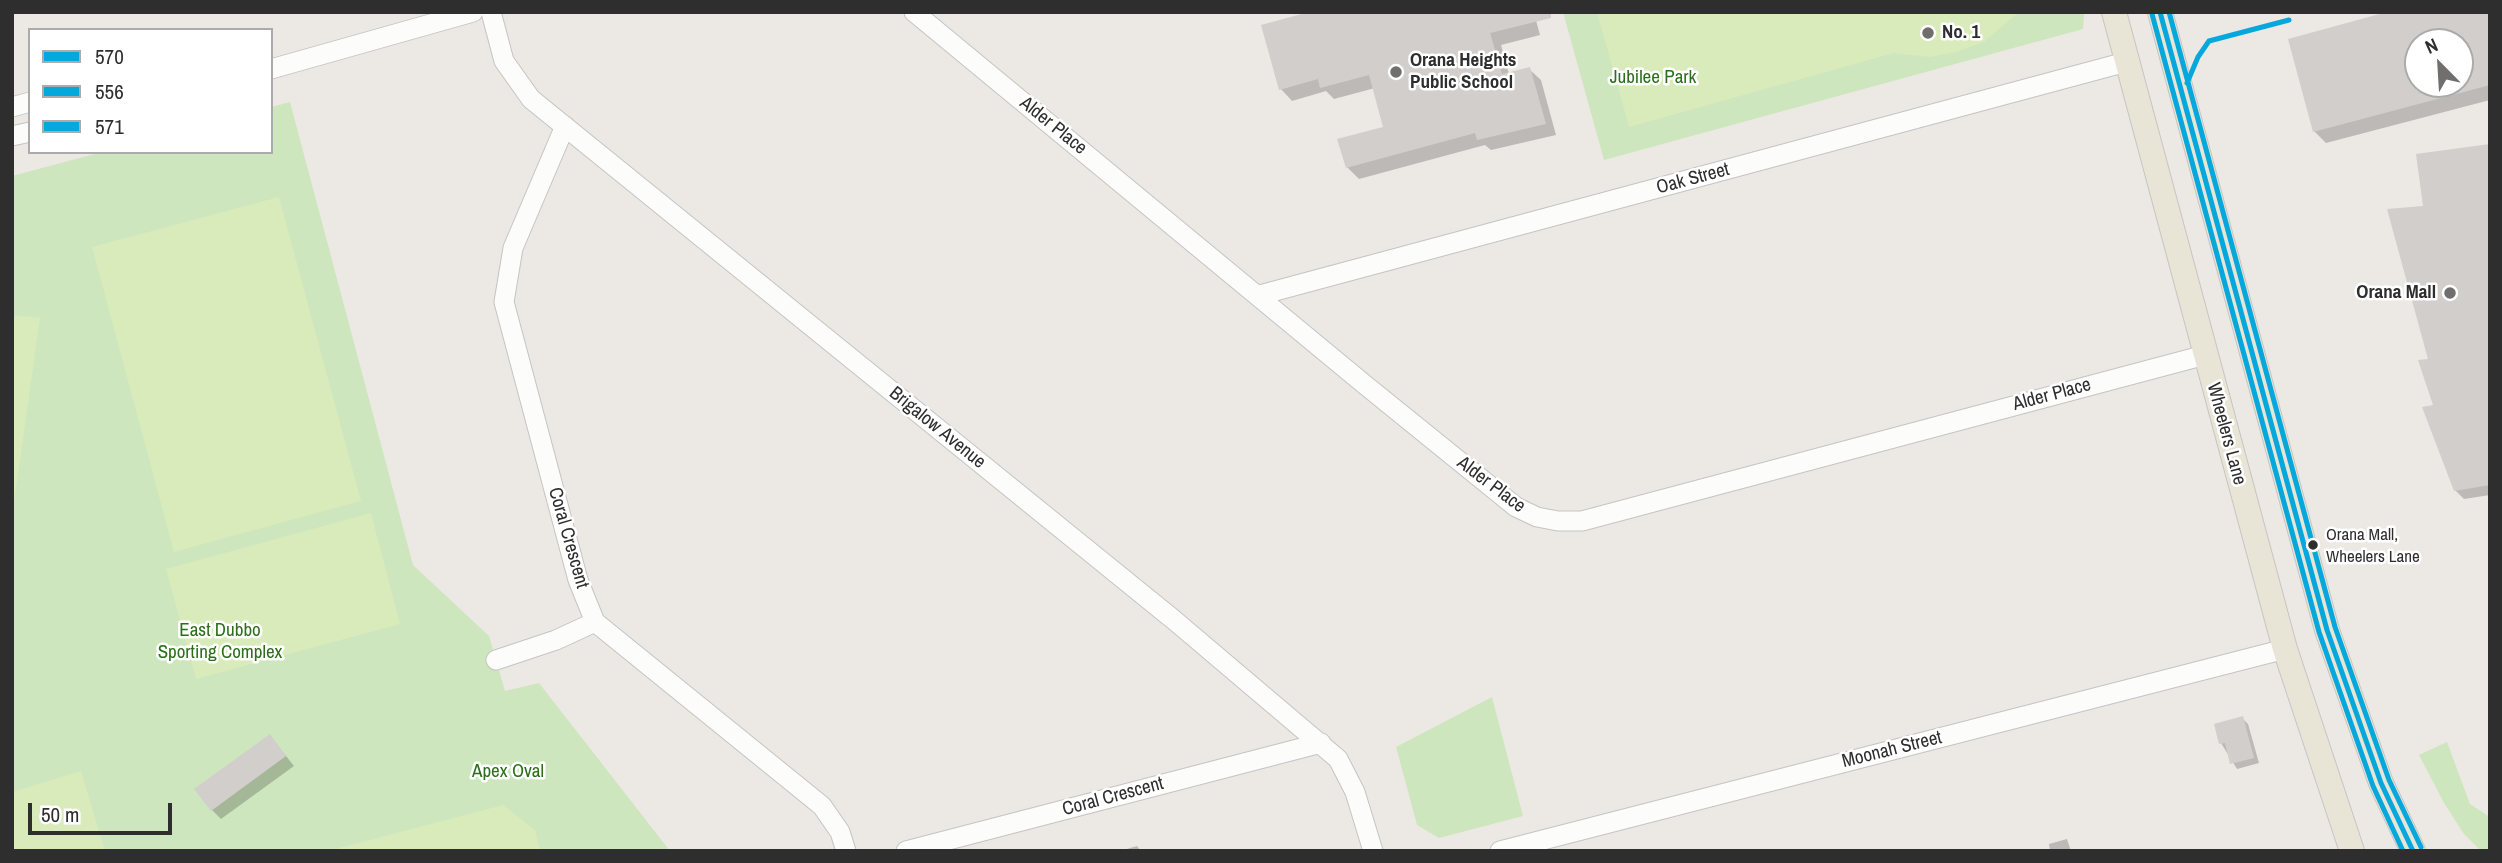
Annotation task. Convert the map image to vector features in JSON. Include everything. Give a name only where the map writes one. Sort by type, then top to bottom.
[{"type":"main road","name":"Wheelers Lane","points":[[2114,12],[2285,649],[2352,851]]},
{"type":"main road","points":[[2160,12],[2327,630],[2381,783],[2413,851]]},
{"type":"street","points":[[274,64],[413,20],[473,12]]},
{"type":"street","name":"Brigalow Avenue","points":[[491,12],[504,61],[531,99],[1338,759],[1355,792],[1373,851]]},
{"type":"street","name":"Alder Place","points":[[914,12],[1260,295],[1364,384],[1516,507],[1537,517],[1558,521],[1582,521],[2205,355]]},
{"type":"street","name":"Oak Street","points":[[1260,295],[2126,62]]},
{"type":"street","name":"Coral Crescent","points":[[565,126],[513,248],[504,302],[578,580],[594,622]]},
{"type":"street","points":[[496,660],[556,640],[594,622],[822,806],[840,832],[846,851]]},
{"type":"street","name":"Moonah Street","points":[[1500,851],[2285,649]]},
{"type":"street","name":"Coral Crescent","points":[[906,851],[1321,743]]},
{"type":"green space","name":"Jubilee Park","points":[[1563,12],[2083,12],[2084,15],[2083,29],[1604,160]]},
{"type":"green space","name":"Jubilee Park","points":[[1597,12],[2019,12],[1984,42],[1956,52],[1930,57],[1894,53],[1629,127]]},
{"type":"green space","name":"East Dubbo Sporting Complex","points":[[290,102],[413,565],[489,636],[505,691],[539,683],[670,851],[12,851],[12,176],[94,154],[273,154],[273,106]]},
{"type":"green space","points":[[279,197],[361,501],[174,552],[92,247]]},
{"type":"green space","points":[[12,315],[40,318],[12,517]]},
{"type":"green space","points":[[371,513],[400,624],[196,679],[166,569]]},
{"type":"green space","points":[[1492,697],[1523,816],[1439,838],[1417,825],[1396,747]]},
{"type":"green space","points":[[2447,742],[2470,804],[2490,817],[2490,851],[2481,851],[2464,834],[2419,755]]},
{"type":"green space","points":[[81,771],[105,851],[12,851],[12,792]]},
{"type":"green space","points":[[503,805],[535,830],[540,851],[328,851]]},
{"type":"building","points":[[1309,12],[1551,12],[1551,18],[1490,33],[1502,74],[1530,67],[1546,124],[1477,140],[1475,133],[1346,168],[1337,139],[1383,127],[1369,75],[1320,88],[1318,79],[1279,90],[1261,25]]},
{"type":"building","points":[[2387,12],[2490,12],[2490,85],[2474,89],[2474,28],[2404,28],[2404,98],[2441,98],[2313,132],[2288,39]]},
{"type":"building","name":"Orana Mall","points":[[2490,144],[2490,485],[2454,491],[2422,407],[2433,405],[2418,360],[2428,359],[2387,209],[2423,206],[2416,154]]},
{"type":"building","points":[[2243,716],[2254,758],[2230,764],[2225,743],[2219,744],[2214,724]]},
{"type":"building","points":[[270,734],[286,756],[211,811],[194,789]]},
{"type":"transit line","name":"570","points":[[2160,12],[2327,630],[2381,783],[2413,851]]},
{"type":"transit line","name":"571","points":[[2169,12],[2335,627],[2389,780],[2421,847]]},
{"type":"transit line","name":"556","points":[[2152,14],[2319,632],[2373,786],[2403,851]]},
{"type":"transit line","name":"556","points":[[2187,83],[2198,57],[2209,41],[2289,20]]},
{"type":"place","name":"No. 1","points":[[1928,33]]},
{"type":"place","name":"Orana Heights Public School","points":[[1396,72]]},
{"type":"place","name":"Orana Mall","points":[[2450,293]]},
{"type":"place","name":"Orana Mall, Wheelers Lane","points":[[2313,545]]},
{"type":"park label","name":"Apex Oval","points":[[508,772]]}]
